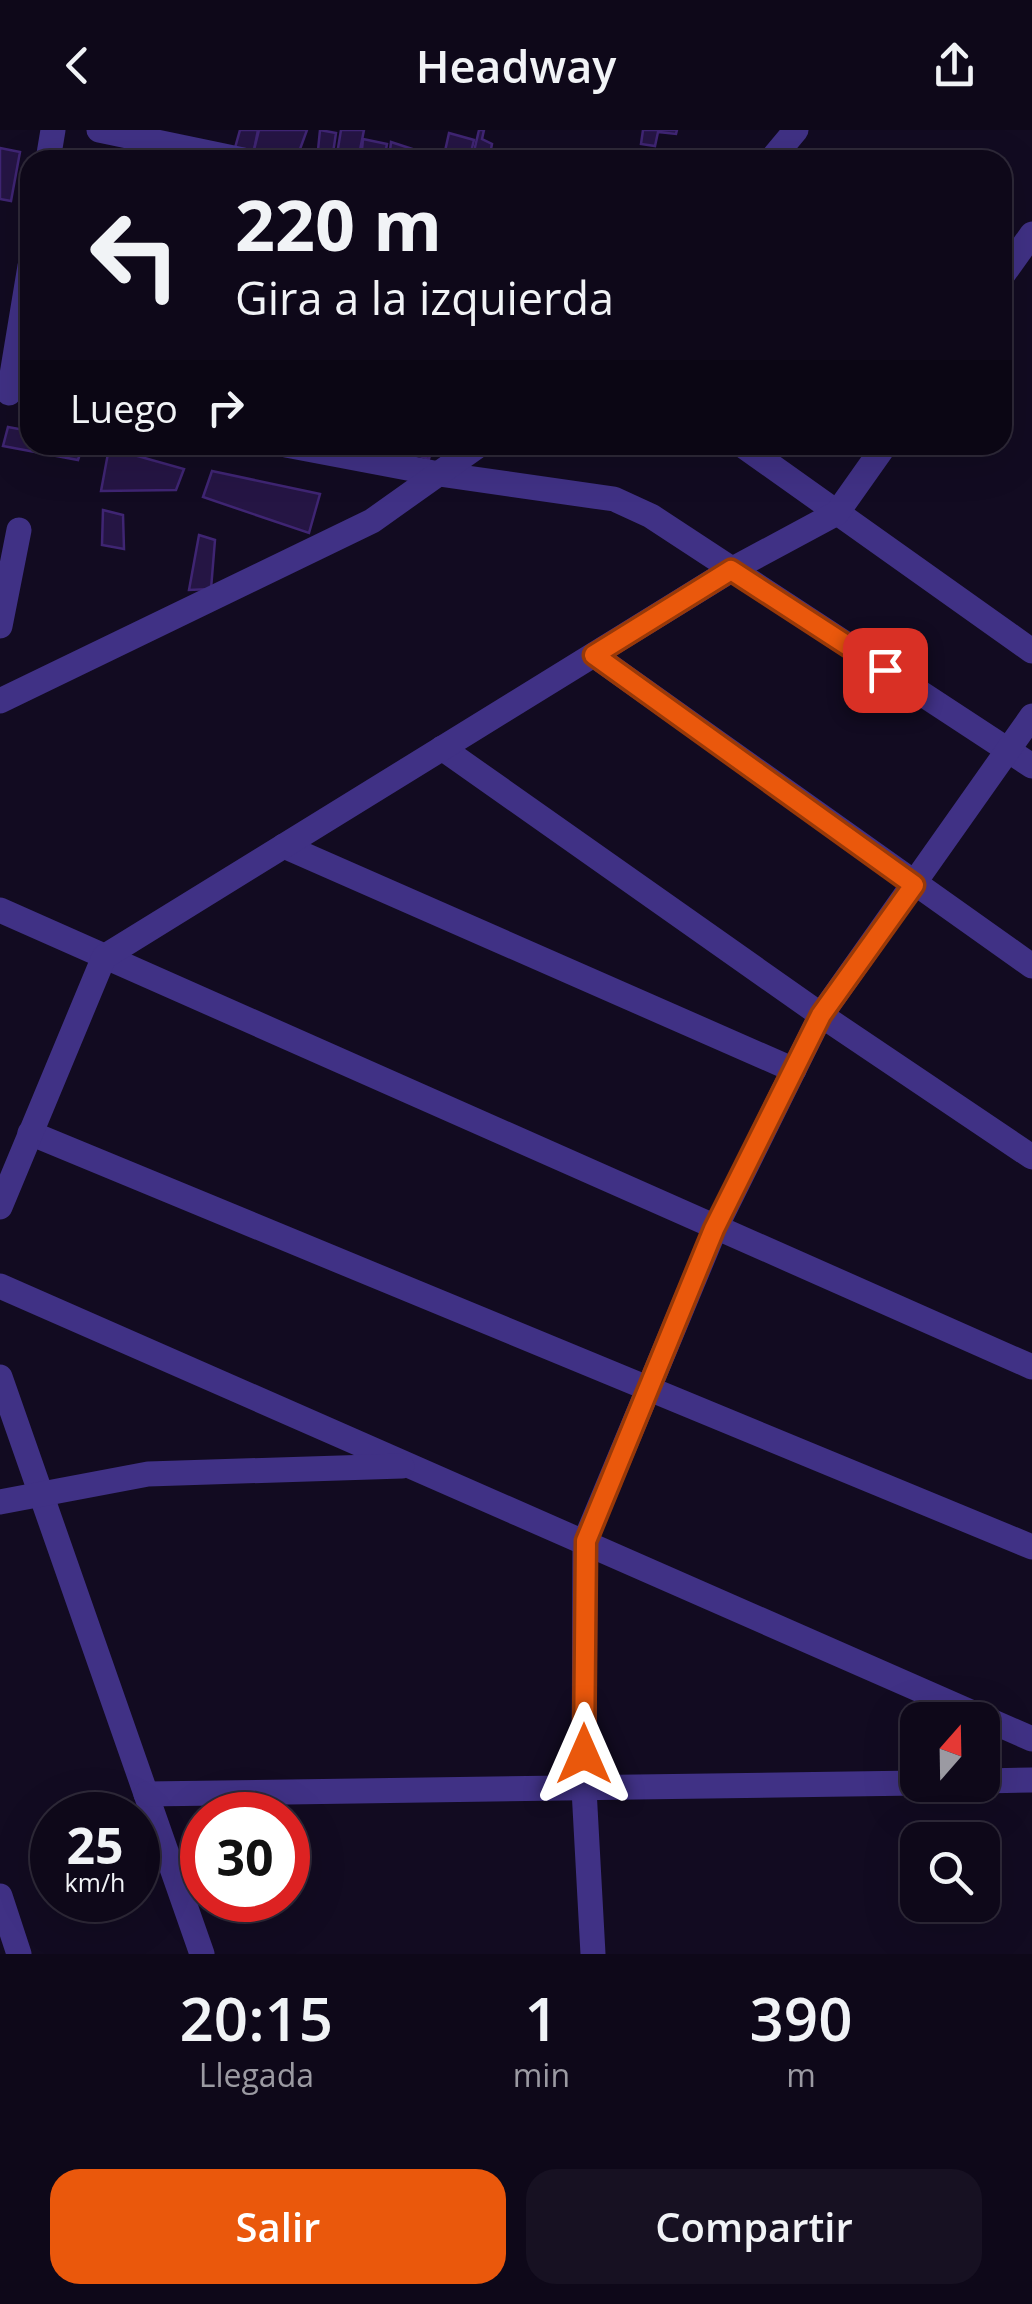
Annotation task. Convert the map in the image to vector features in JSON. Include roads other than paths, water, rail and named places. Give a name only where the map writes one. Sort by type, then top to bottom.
[{"type":"street","points":[[98,130],[195,150]]},
{"type":"street","points":[[779,150],[796,130]]},
{"type":"street","points":[[1012,262],[1032,234]]},
{"type":"street","points":[[13,394],[20,341]]},
{"type":"street","points":[[339,455],[614,499],[651,516],[1032,766]]},
{"type":"street","points":[[0,701],[372,521],[465,455]]},
{"type":"street","points":[[756,455],[1032,651]]},
{"type":"street","points":[[0,1207],[104,957],[731,570],[838,513],[878,455]]},
{"type":"street","points":[[0,626],[19,530]]},
{"type":"street","points":[[594,655],[1032,966]]},
{"type":"street","points":[[593,1954],[584,1789],[586,1541],[714,1229],[821,1015],[1032,716]]},
{"type":"street","points":[[442,748],[821,1015],[1032,1157]]},
{"type":"street","points":[[284,846],[794,1070]]},
{"type":"street","points":[[0,910],[1032,1368]]},
{"type":"street","points":[[30,1133],[1032,1547]]},
{"type":"street","points":[[0,1286],[1032,1739]]},
{"type":"street","points":[[0,1376],[145,1792]]},
{"type":"street","points":[[0,1502],[148,1474],[413,1466]]},
{"type":"street","points":[[1000,1781],[1032,1780]]},
{"type":"street","points":[[160,1794],[900,1782]]},
{"type":"street","points":[[160,1834],[202,1954]]},
{"type":"street","points":[[0,1896],[19,1954]]}]
